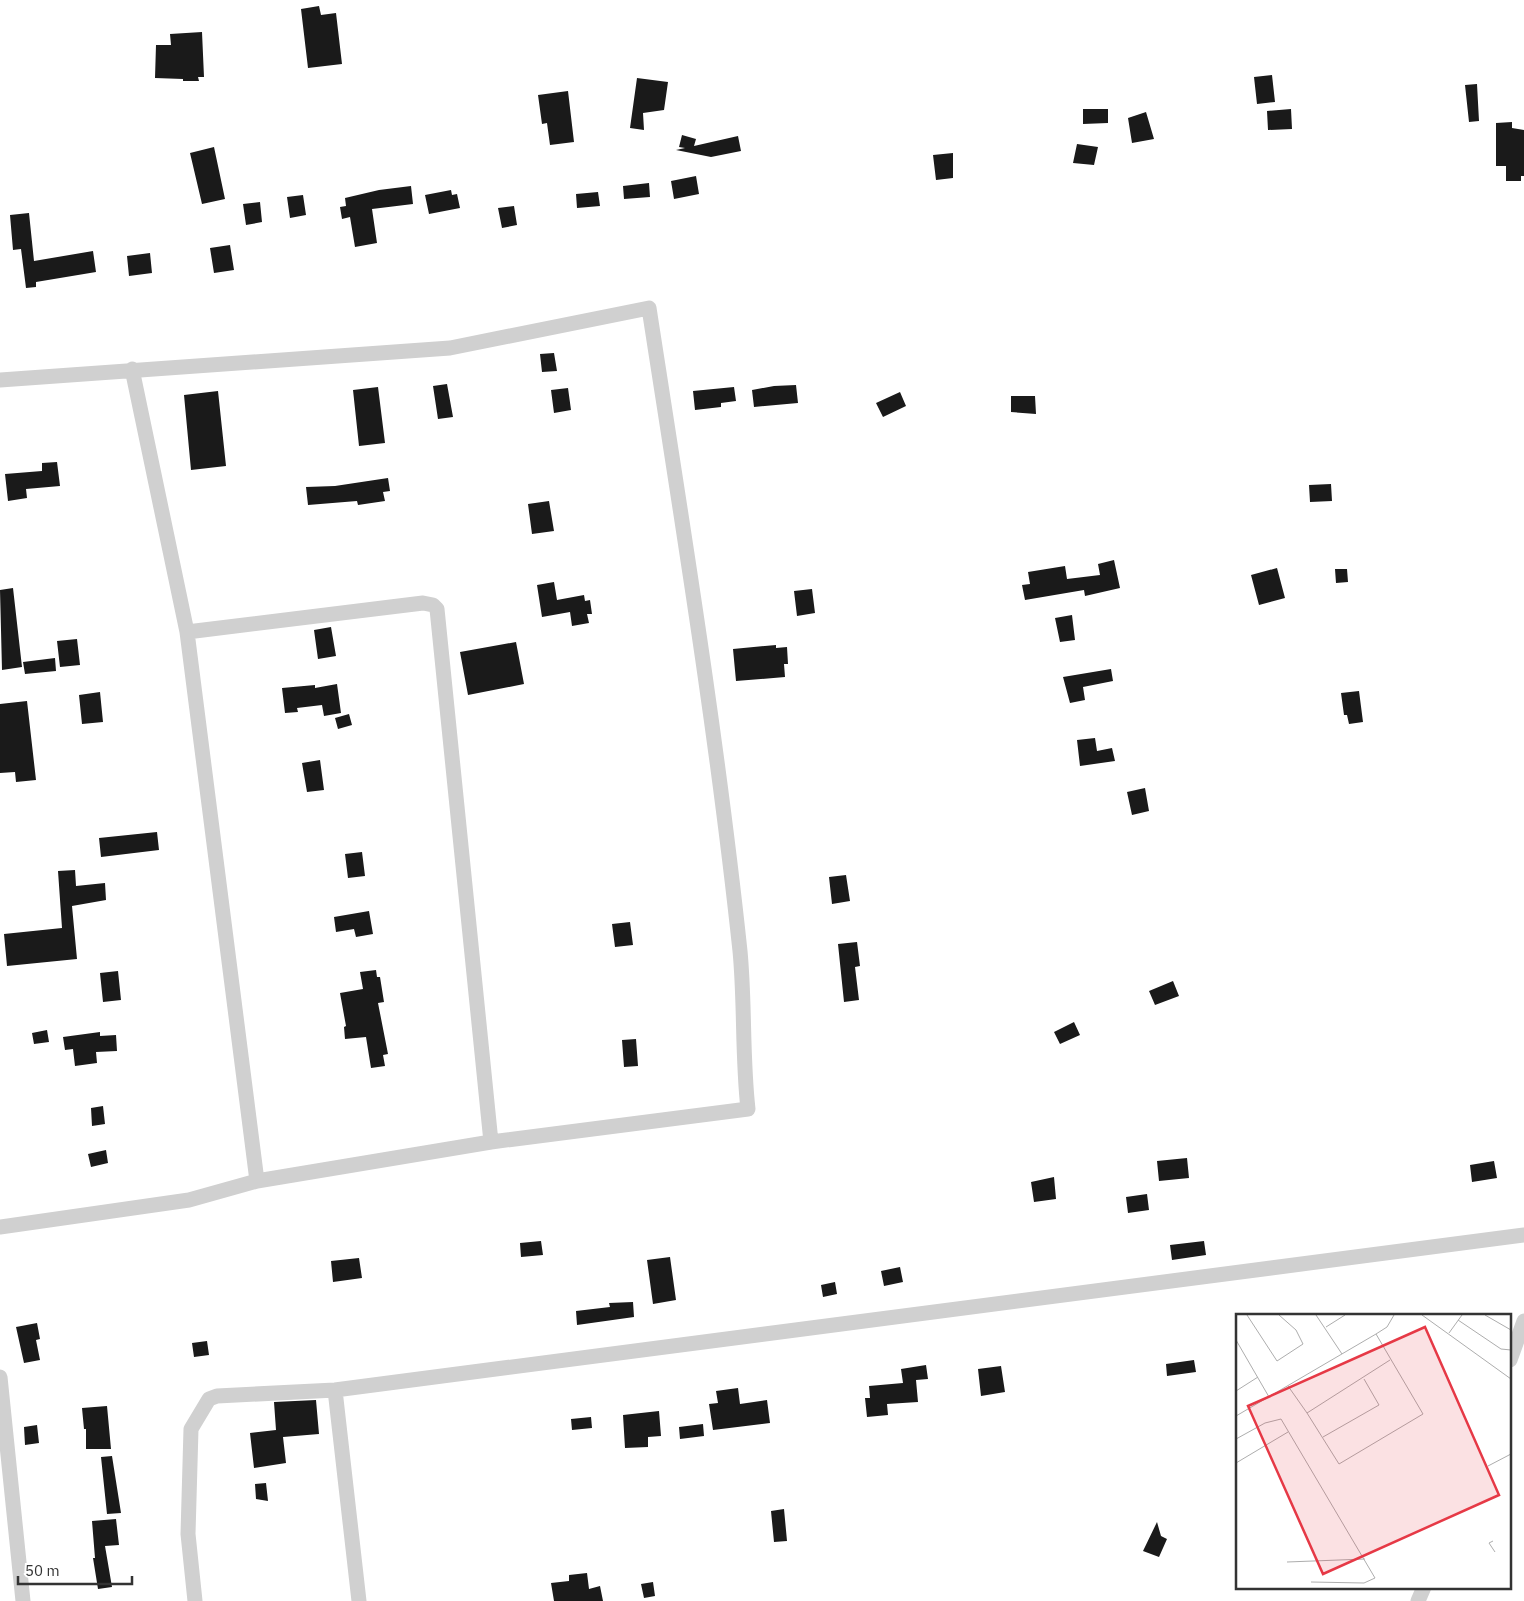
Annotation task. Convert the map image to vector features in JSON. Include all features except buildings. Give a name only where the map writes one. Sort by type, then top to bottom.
[{"type":"street","points":[[0,380],[132,369],[450,348],[649,308],[706,679],[740,953],[744,1077],[748,1109],[491,1142],[257,1181],[189,1200],[0,1227]]},
{"type":"street","points":[[132,369],[187,632],[257,1181]]},
{"type":"street","points":[[187,632],[423,603],[433,605],[437,610],[491,1142]]},
{"type":"street","points":[[195,1601],[188,1534],[191,1429],[209,1400],[217,1396],[335,1390],[1524,1235]]},
{"type":"street","points":[[1512,1354],[1524,1321]]},
{"type":"street","points":[[0,1377],[1,1412],[23,1601]]},
{"type":"street","points":[[335,1390],[360,1601]]},
{"type":"street","points":[[1418,1601],[1424,1588]]}]
